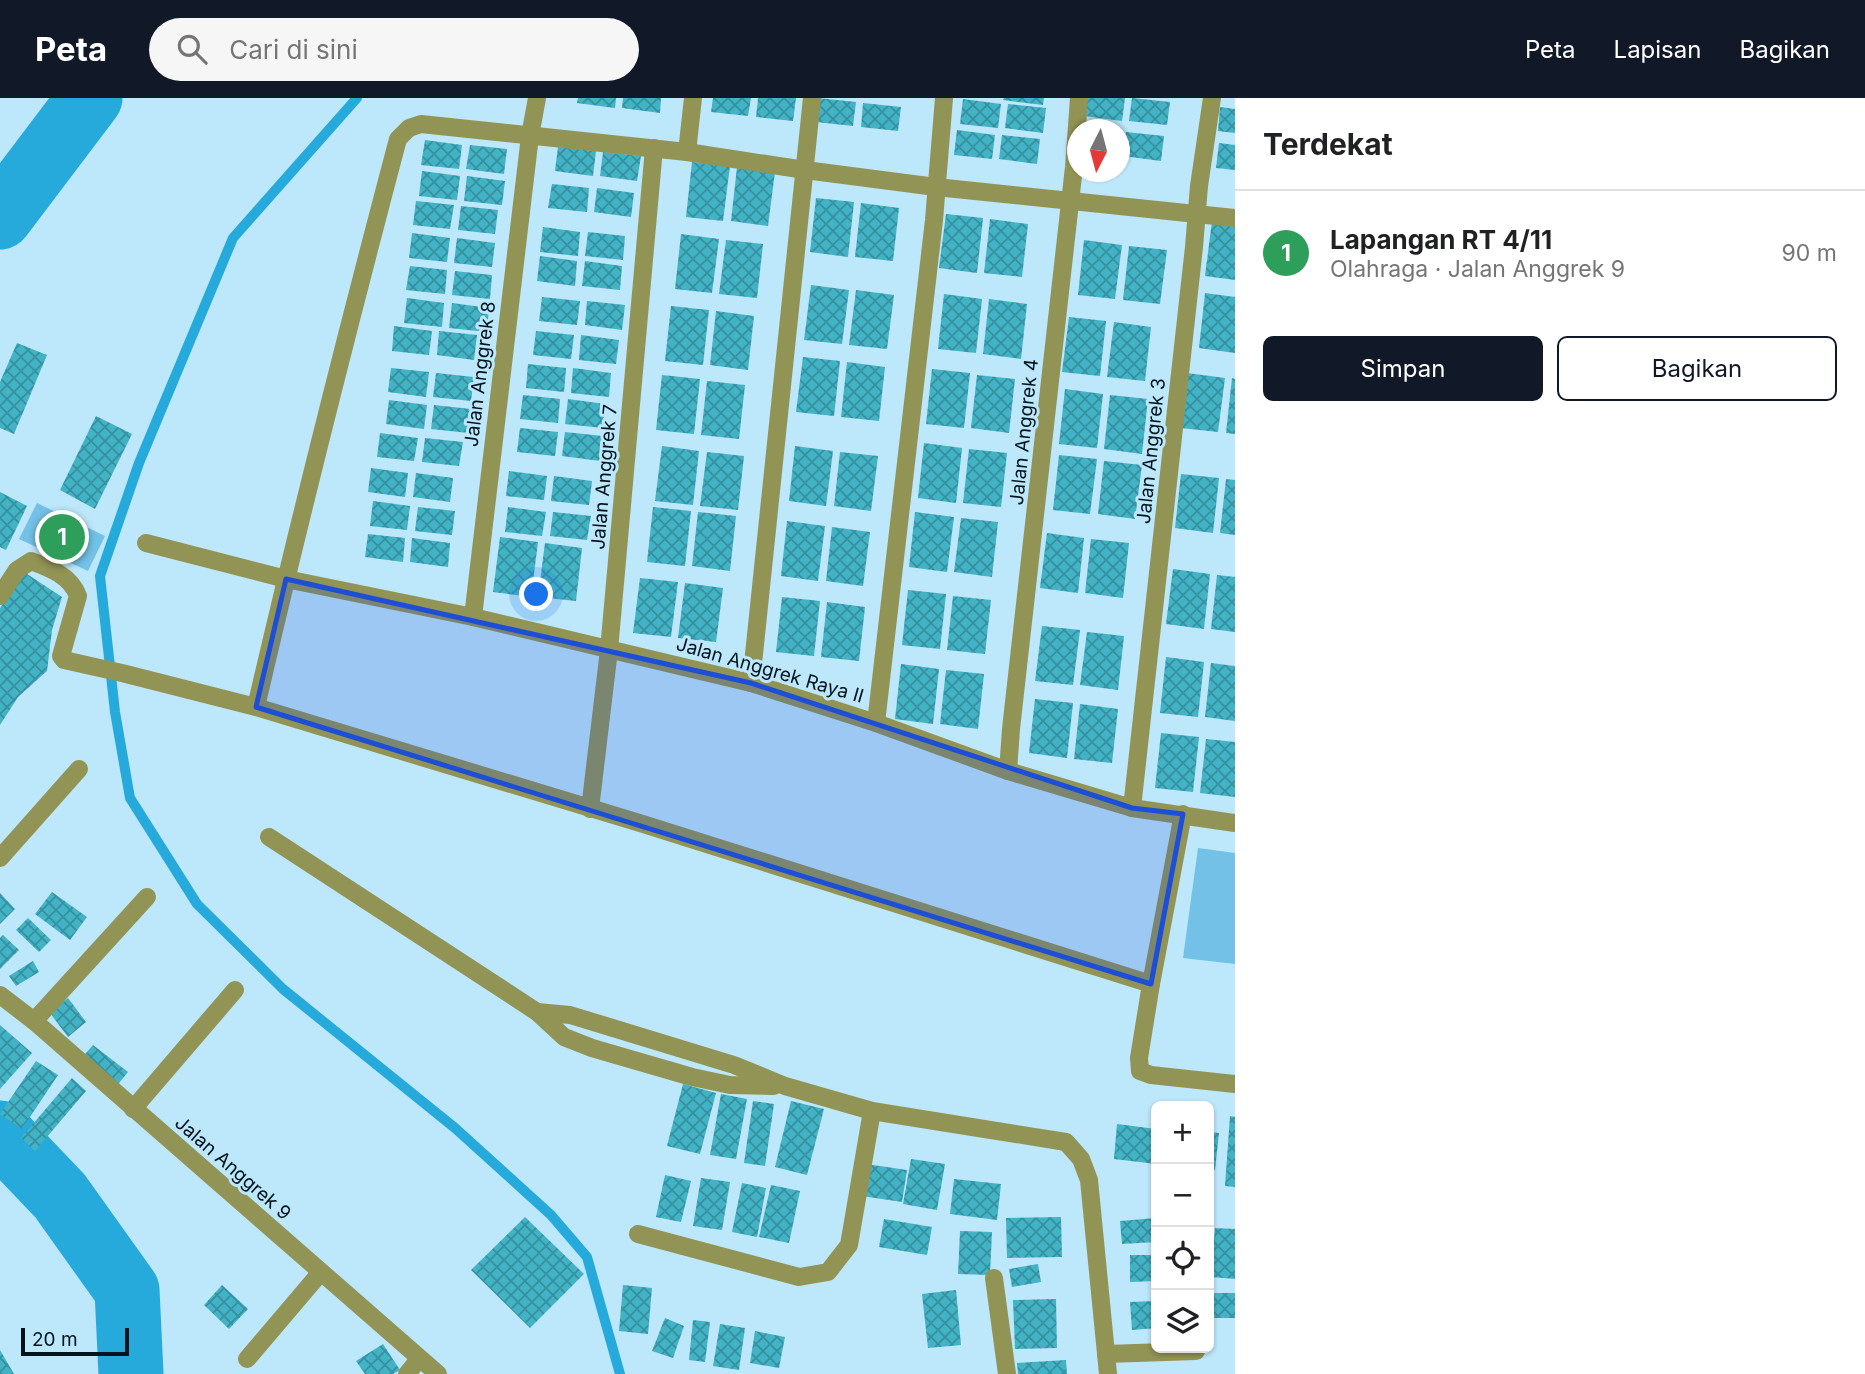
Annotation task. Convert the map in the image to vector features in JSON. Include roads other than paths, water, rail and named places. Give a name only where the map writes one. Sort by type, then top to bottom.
[{"type":"street","name":"Jalan Anggrek 8","points":[[473,617],[530,136],[537,98]]},
{"type":"street","points":[[687,152],[693,98]]},
{"type":"street","points":[[751,683],[813,98]]},
{"type":"street","points":[[876,723],[934,220],[944,98]]},
{"type":"street","name":"Jalan Anggrek 4","points":[[1008,771],[1071,200],[1079,98]]},
{"type":"street","name":"Jalan Anggrek 3","points":[[1132,808],[1212,98]]},
{"type":"street","points":[[257,707],[286,579],[398,139],[410,128],[421,124],[654,148],[936,187],[1235,218]]},
{"type":"street","name":"Jalan Anggrek 7","points":[[590,809],[609,650],[654,148]]},
{"type":"street","name":"Jalan Anggrek Raya II","points":[[146,543],[286,579],[473,617],[751,683],[876,723],[1008,771],[1132,808],[1235,823]]},
{"type":"street","points":[[0,596],[17,570],[31,561],[68,580],[78,596],[61,656],[64,660],[257,707],[643,824],[1151,984]]},
{"type":"street","points":[[0,858],[79,769]]},
{"type":"street","points":[[1183,814],[1151,984],[1139,1058],[1140,1071],[1152,1075],[1235,1084]]},
{"type":"street","points":[[269,837],[537,1012],[564,1037],[592,1048],[692,1077],[730,1085],[785,1086]]},
{"type":"street","points":[[34,1021],[147,897]]},
{"type":"street","points":[[133,1109],[235,990]]},
{"type":"street","name":"Jalan Anggrek 9","points":[[0,995],[34,1021],[438,1374]]},
{"type":"street","points":[[537,1012],[570,1015],[734,1065],[785,1086],[872,1111],[1066,1142],[1081,1159],[1089,1180],[1108,1374]]},
{"type":"street","points":[[638,1234],[799,1277],[828,1272],[849,1245],[872,1111]]},
{"type":"street","points":[[247,1359],[321,1272]]},
{"type":"street","points":[[994,1278],[1007,1374]]},
{"type":"street","points":[[1106,1354],[1151,1352]]},
{"type":"street","points":[[407,1374],[419,1359]]},
{"type":"waterway","points":[[0,217],[90,98]]},
{"type":"waterway","points":[[357,98],[233,238],[139,463],[100,576],[115,712],[130,798],[197,904],[283,989],[455,1128],[551,1215],[587,1257],[620,1374]]},
{"type":"waterway","points":[[0,1133],[60,1196],[127,1290],[131,1374]]},
{"type":"place","name":"Lapangan RT 4/11","points":[[62,537]]}]
